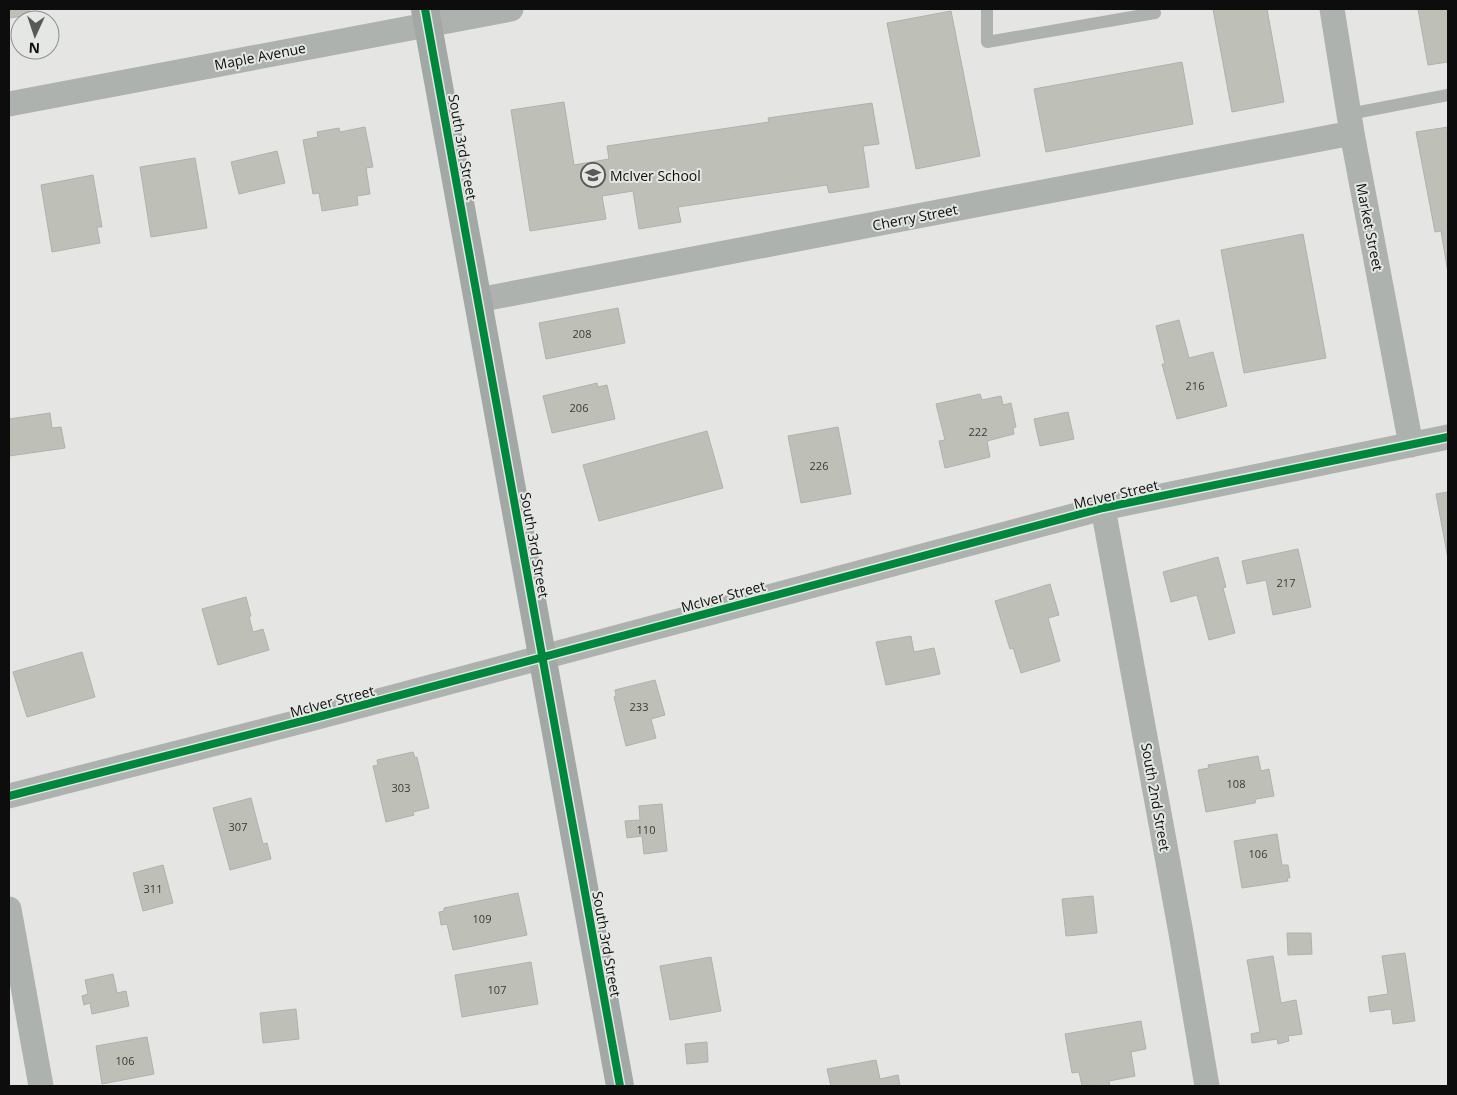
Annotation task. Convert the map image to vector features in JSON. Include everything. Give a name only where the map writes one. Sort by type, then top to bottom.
[{"type":"street","name":"Maple Avenue","points":[[9,104],[426,17],[511,9]]},
{"type":"street","name":"Market Street","points":[[1332,9],[1351,124],[1411,445]]},
{"type":"street","name":"South 3rd Street","points":[[426,17],[620,1086]]},
{"type":"street","name":"Cherry Street","points":[[478,300],[1351,124]]},
{"type":"street","name":"McIver Street","points":[[9,796],[308,720],[1102,508],[1448,437]]},
{"type":"street","name":"South 2nd Street","points":[[1102,508],[1181,933],[1207,1086]]},
{"type":"street","points":[[9,909],[41,1086]]},
{"type":"lane","points":[[987,9],[987,42],[1155,13]]},
{"type":"lane","points":[[1351,124],[1448,95]]},
{"type":"building","points":[[9,9],[29,9],[10,10],[9,18]]},
{"type":"building","points":[[1213,9],[1267,9],[1284,102],[1232,112]]},
{"type":"building","points":[[1418,9],[1448,9],[1448,62],[1428,65]]},
{"type":"building","points":[[951,11],[980,156],[916,169],[887,23]]},
{"type":"building","points":[[1182,62],[1193,124],[1046,152],[1034,89]]},
{"type":"building","points":[[564,102],[574,165],[609,159],[607,146],[769,122],[768,118],[872,103],[879,144],[863,146],[869,187],[829,193],[827,185],[678,207],[681,222],[639,229],[633,191],[602,196],[606,219],[530,231],[511,110]]},
{"type":"building","points":[[365,127],[373,167],[366,168],[370,194],[357,196],[358,205],[322,211],[319,193],[313,194],[303,140],[318,137],[317,132],[339,128],[340,132]]},
{"type":"building","points":[[1448,127],[1448,273],[1441,231],[1435,232],[1416,132]]},
{"type":"building","points":[[277,151],[285,183],[239,194],[231,162]]},
{"type":"building","points":[[195,158],[207,228],[151,237],[140,167]]},
{"type":"building","points":[[93,175],[102,227],[97,227],[100,243],[52,252],[41,185]]},
{"type":"building","points":[[1303,234],[1326,358],[1244,373],[1221,250]]},
{"type":"building","points":[[618,308],[625,343],[546,359],[539,323]]},
{"type":"building","points":[[1179,320],[1189,358],[1213,352],[1227,406],[1177,419],[1162,364],[1165,364],[1156,326]]},
{"type":"building","points":[[597,383],[598,387],[607,385],[615,419],[552,433],[543,396]]},
{"type":"building","points":[[980,394],[982,400],[1001,396],[1003,405],[1011,403],[1016,427],[1013,428],[1014,434],[987,441],[990,457],[945,468],[939,441],[945,440],[936,404]]},
{"type":"building","points":[[1068,412],[1074,439],[1040,446],[1034,419]]},
{"type":"building","points":[[50,413],[52,428],[61,427],[65,448],[9,456],[9,419]]},
{"type":"building","points":[[838,427],[851,494],[801,503],[788,436]]},
{"type":"building","points":[[707,431],[723,488],[599,521],[583,465]]},
{"type":"building","points":[[1448,492],[1448,559],[1436,494]]},
{"type":"building","points":[[1298,549],[1311,607],[1273,615],[1266,580],[1247,584],[1242,561]]},
{"type":"building","points":[[1218,557],[1226,587],[1223,588],[1235,633],[1209,640],[1197,595],[1171,602],[1163,572]]},
{"type":"building","points":[[1050,584],[1059,615],[1048,618],[1060,661],[1021,673],[1013,648],[1010,649],[995,601]]},
{"type":"building","points":[[246,597],[253,632],[263,629],[269,650],[218,665],[202,609]]},
{"type":"building","points":[[911,636],[914,652],[934,648],[940,674],[886,685],[876,642]]},
{"type":"building","points":[[82,652],[95,697],[27,717],[13,672]]},
{"type":"building","points":[[655,680],[665,715],[651,719],[656,738],[626,746],[614,697],[616,696],[615,690]]},
{"type":"building","points":[[413,752],[415,758],[417,757],[429,808],[413,812],[414,815],[386,822],[373,766],[378,765],[377,760]]},
{"type":"building","points":[[1258,756],[1261,771],[1269,769],[1274,796],[1256,799],[1255,803],[1206,812],[1198,770],[1209,768],[1208,765]]},
{"type":"building","points":[[251,798],[263,844],[267,843],[271,859],[230,870],[213,808]]},
{"type":"building","points":[[662,804],[667,851],[644,854],[642,836],[627,838],[625,821],[640,820],[639,806]]},
{"type":"building","points":[[1277,834],[1282,865],[1288,865],[1290,878],[1287,878],[1288,881],[1242,888],[1234,841]]},
{"type":"building","points":[[163,865],[173,903],[143,911],[133,873]]},
{"type":"building","points":[[518,893],[527,935],[453,950],[447,924],[441,925],[439,912],[444,911],[444,908]]},
{"type":"building","points":[[1093,896],[1097,933],[1066,936],[1062,899]]},
{"type":"building","points":[[1287,933],[1311,933],[1312,954],[1288,955]]},
{"type":"building","points":[[1405,953],[1415,1021],[1393,1024],[1391,1009],[1370,1012],[1368,997],[1388,994],[1382,956]]},
{"type":"building","points":[[1273,956],[1281,1003],[1296,1000],[1302,1034],[1288,1036],[1289,1041],[1278,1044],[1277,1039],[1252,1043],[1251,1034],[1260,1032],[1247,960]]},
{"type":"building","points":[[711,957],[721,1011],[670,1020],[660,966]]},
{"type":"building","points":[[531,962],[538,1004],[462,1017],[455,975]]},
{"type":"building","points":[[113,974],[117,993],[126,991],[129,1006],[92,1014],[90,1003],[84,1005],[82,996],[88,994],[85,980]]},
{"type":"building","points":[[296,1009],[299,1039],[263,1043],[260,1013]]},
{"type":"building","points":[[1141,1021],[1146,1049],[1131,1052],[1135,1076],[1109,1081],[1110,1086],[1082,1086],[1079,1072],[1072,1073],[1065,1034]]},
{"type":"building","points":[[147,1037],[154,1074],[102,1084],[96,1046]]},
{"type":"building","points":[[707,1042],[708,1062],[687,1064],[685,1044]]},
{"type":"building","points":[[876,1060],[880,1079],[898,1075],[900,1086],[831,1086],[827,1069]]},
{"type":"cycle path","points":[[425,9],[620,1086]]},
{"type":"cycle path","points":[[9,796],[318,717],[1103,508],[1448,437]]},
{"type":"place","name":"McIver School","points":[[593,175]]}]
